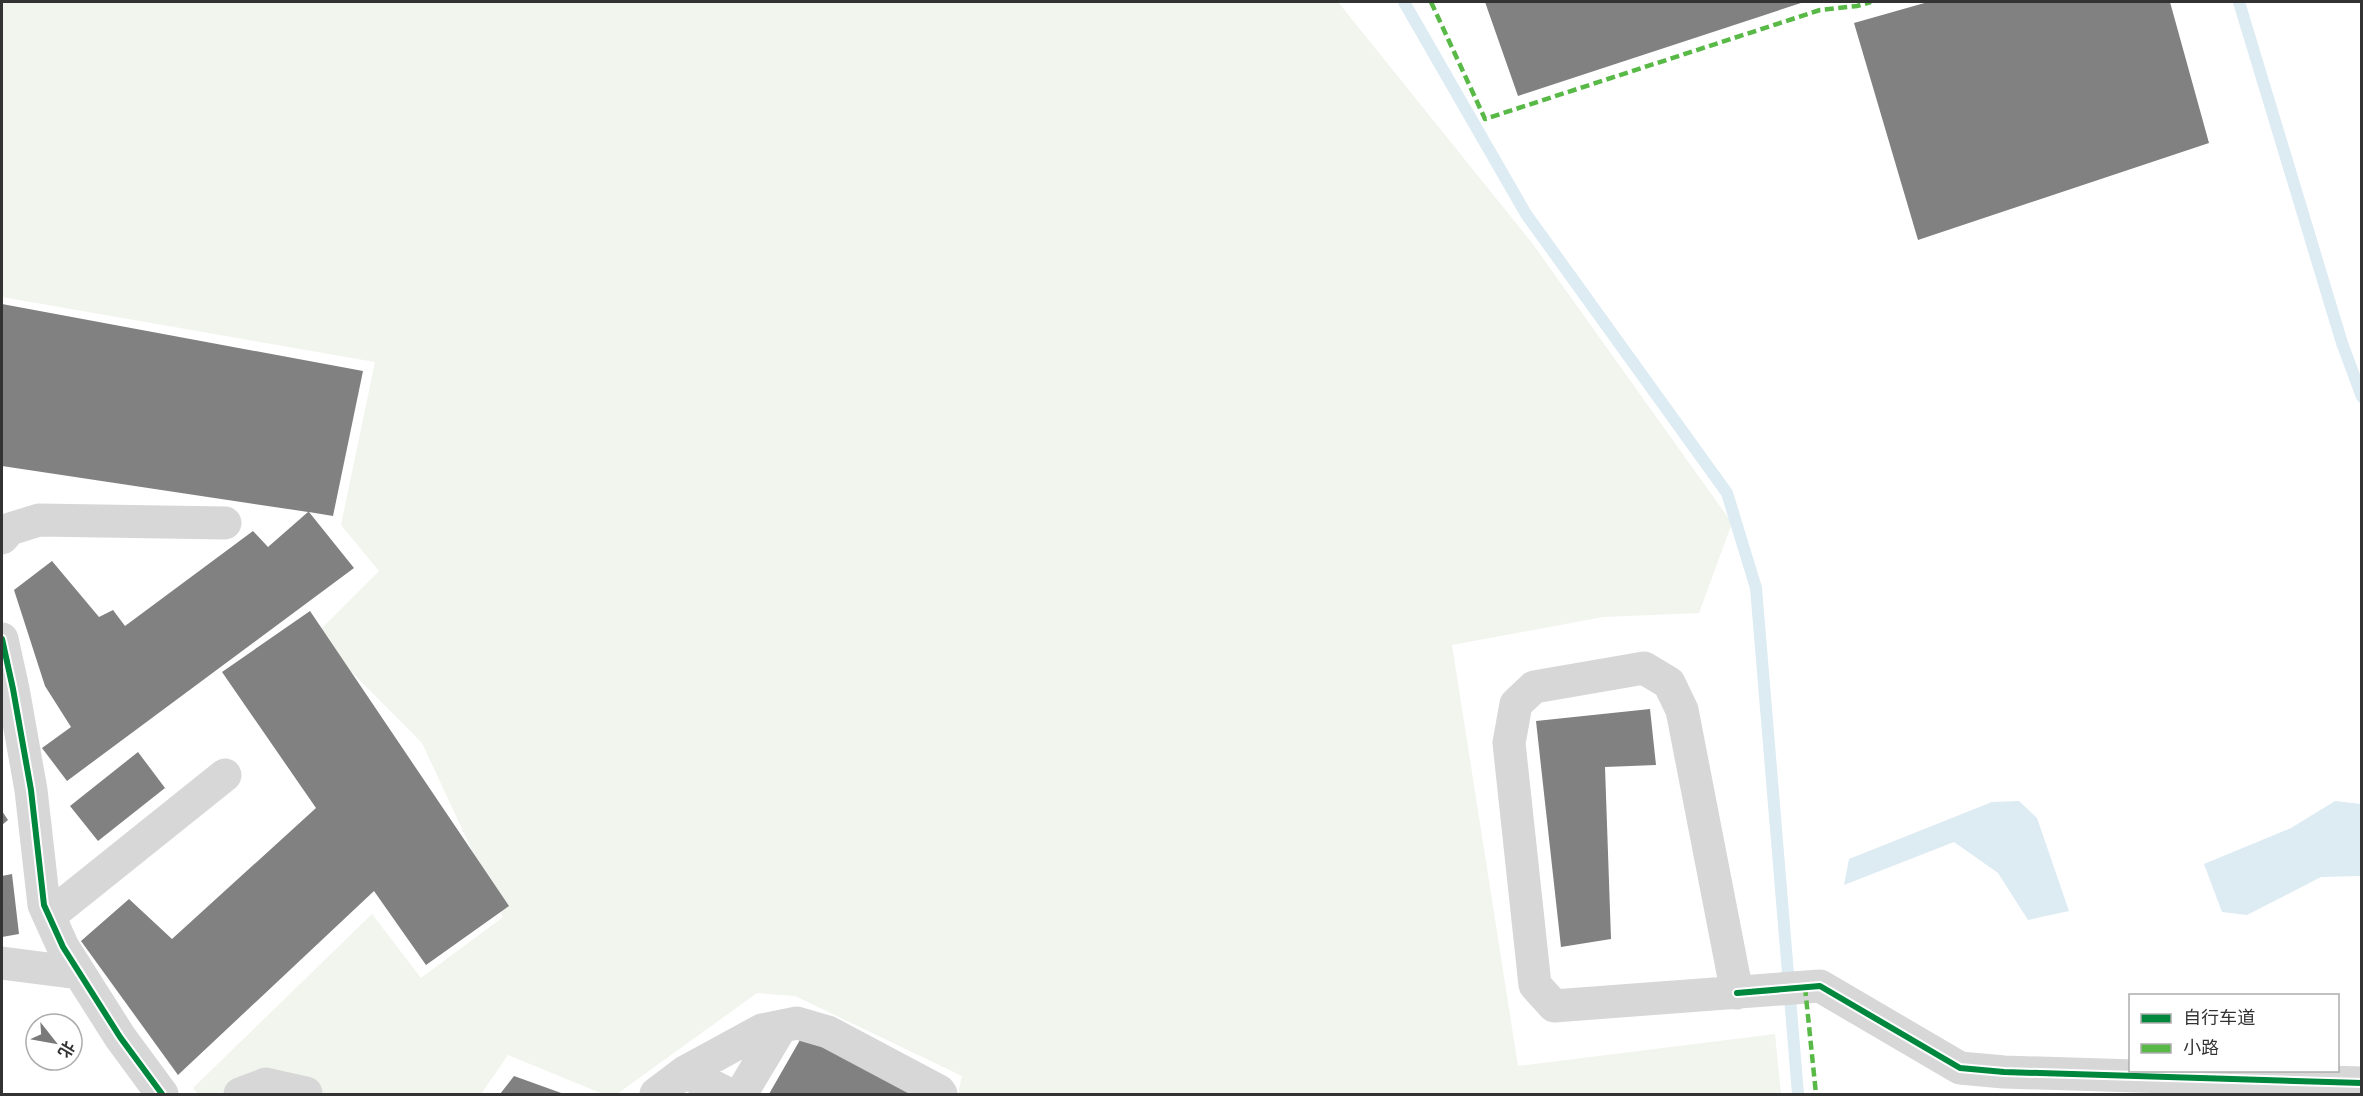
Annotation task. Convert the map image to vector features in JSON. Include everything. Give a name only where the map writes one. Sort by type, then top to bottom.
[{"type":"street","points":[[2,538],[10,529],[39,520],[225,523]]},
{"type":"street","points":[[2,644],[13,689],[31,790],[44,905],[63,947],[120,1037],[162,1095]]},
{"type":"street","points":[[1737,993],[1683,710],[1669,683],[1644,668],[1534,687],[1516,704],[1509,743],[1535,985],[1554,1006],[1737,993],[1820,986],[1960,1068],[2004,1072],[2361,1083]]},
{"type":"street","points":[[49,916],[225,774]]},
{"type":"street","points":[[2,963],[80,973]]},
{"type":"street","points":[[656,1095],[685,1072],[762,1030],[796,1023],[828,1032],[939,1091],[941,1095]]},
{"type":"street","points":[[741,1095],[781,1027]]},
{"type":"street","points":[[685,1072],[728,1095]]},
{"type":"street","points":[[240,1095],[266,1084],[306,1093]]},
{"type":"shaded area","points":[[2,2],[1338,2],[1532,243],[1732,523],[1699,613],[1603,617],[1452,645],[1518,1066],[1775,1034],[1781,1094],[958,1094],[962,1076],[795,996],[757,993],[617,1094],[603,1094],[508,1055],[481,1094],[198,1094],[193,1088],[372,914],[421,978],[503,917],[422,743],[315,635],[379,571],[341,525],[375,362],[2,297]]},
{"type":"shaded area","points":[[2019,801],[2037,818],[2069,911],[2028,920],[1998,873],[1954,842],[1844,885],[1849,859],[1992,802]]},
{"type":"shaded area","points":[[2335,801],[2361,804],[2361,876],[2321,877],[2247,915],[2222,912],[2204,864],[2291,828]]},
{"type":"building","points":[[1485,2],[1804,2],[1518,96]]},
{"type":"building","points":[[1928,2],[2170,2],[2209,143],[1918,240],[1854,23]]},
{"type":"building","points":[[2,304],[363,371],[333,516],[309,512],[354,568],[67,781],[42,748],[71,727],[45,686],[14,590],[52,561],[99,617],[113,610],[125,626],[253,531],[268,547],[308,512],[2,466]]},
{"type":"building","points":[[310,611],[509,906],[426,965],[374,891],[178,1075],[81,941],[129,899],[172,939],[316,808],[222,672]]},
{"type":"building","points":[[1650,709],[1656,765],[1605,767],[1611,939],[1561,947],[1536,721]]},
{"type":"building","points":[[138,752],[165,788],[98,841],[70,806]]},
{"type":"building","points":[[2,811],[8,820],[2,825]]},
{"type":"building","points":[[12,874],[19,934],[2,937],[2,876]]},
{"type":"building","points":[[804,1033],[915,1094],[769,1094]]},
{"type":"building","points":[[514,1076],[564,1094],[500,1094]]},
{"type":"waterway","points":[[1404,2],[1526,214],[1727,493],[1756,588],[1798,1094]]},
{"type":"waterway","points":[[2239,2],[2342,343],[2362,397]]},
{"type":"marked path","points":[[1431,2],[1485,119],[1820,10],[1871,2]]},
{"type":"marked path","points":[[1805,987],[1816,1094]]},
{"type":"cycle path","points":[[2,639],[31,790],[44,905],[63,947],[120,1037],[162,1094]]},
{"type":"cycle path","points":[[1737,993],[1820,986],[1960,1068],[2004,1072],[2362,1083]]}]
